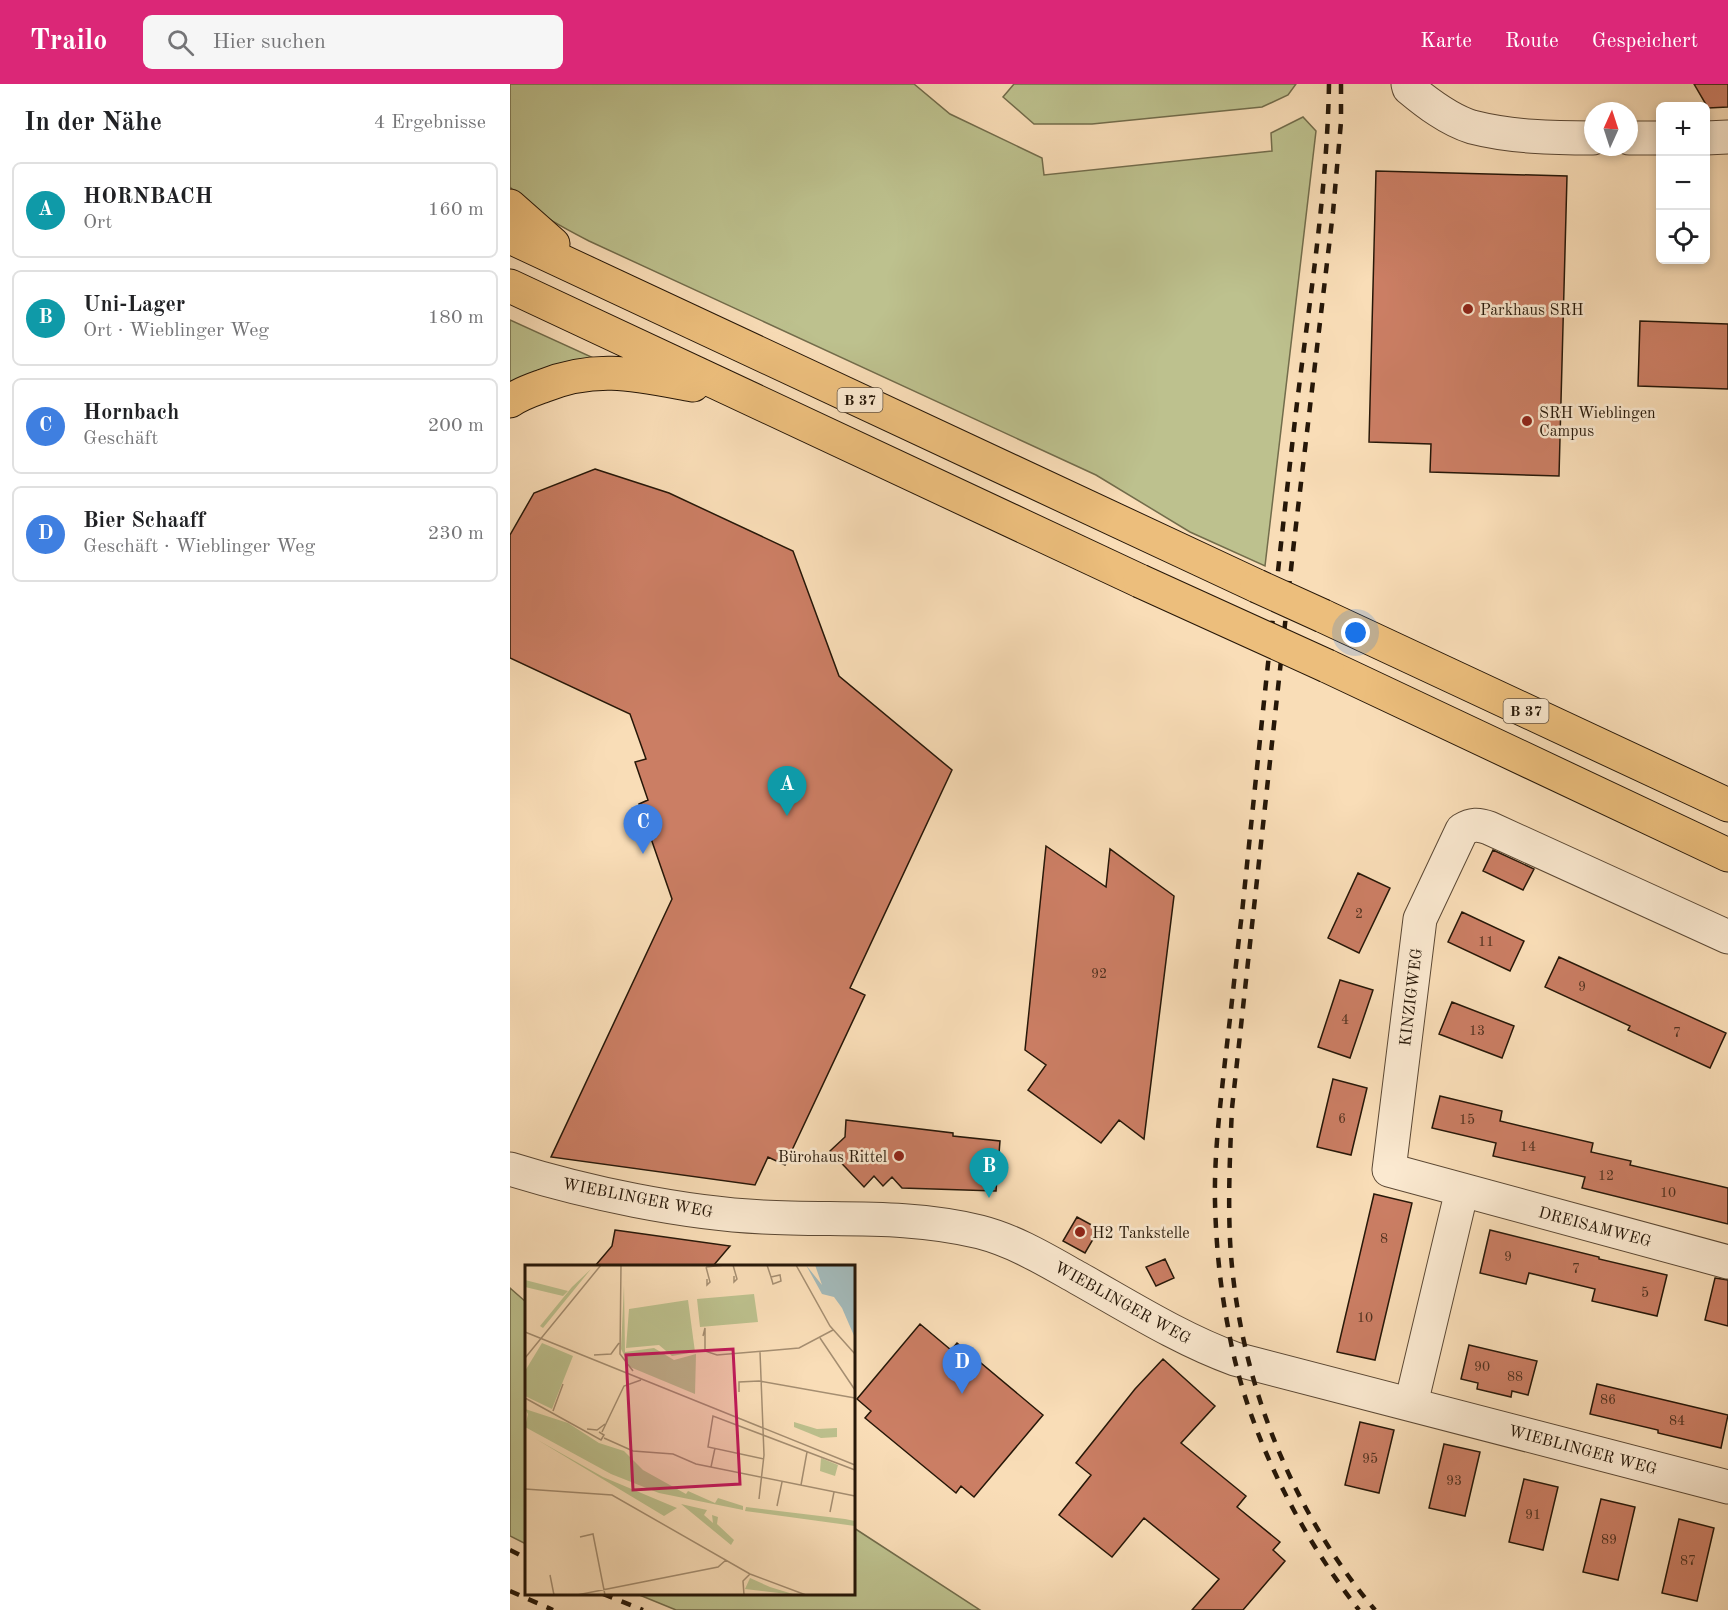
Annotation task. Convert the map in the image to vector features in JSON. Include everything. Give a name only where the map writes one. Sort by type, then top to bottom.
[{"type":"highway","points":[[510,206],[584,271]]},
{"type":"highway","name":"B 37","points":[[510,237],[1728,805]]},
{"type":"highway","name":"B 37","points":[[510,286],[1728,855]]},
{"type":"highway","name":"B 37","points":[[510,401],[567,376],[604,372],[638,375],[737,393]]},
{"type":"street","points":[[1408,84],[1409,88],[1430,106],[1471,126],[1544,138],[1584,138]]},
{"type":"street","points":[[1710,138],[1728,137]]},
{"type":"street","points":[[1638,138],[1656,138]]},
{"type":"street","name":"KINZIGWEG","points":[[1462,1190],[1389,1170],[1420,919],[1462,830],[1470,825],[1489,828],[1728,938]]},
{"type":"street","name":"WIEBLINGER WEG","points":[[510,1169],[648,1202],[715,1213],[800,1219],[886,1219],[927,1222],[982,1233],[1008,1241],[1042,1257],[1213,1351],[1234,1359],[1728,1487]]},
{"type":"street","points":[[1411,1404],[1462,1190]]},
{"type":"street","name":"DREISAMWEG","points":[[1462,1190],[1728,1262]]},
{"type":"green space","points":[[510,84],[914,84],[950,114],[1042,158],[1044,175],[1272,151],[1271,133],[1303,117],[1316,131],[1265,566],[1190,532],[1096,475],[589,241],[546,217],[510,187]]},
{"type":"green space","points":[[1014,84],[1296,84],[1288,95],[1262,107],[1092,124],[1034,124],[1003,97]]},
{"type":"green space","points":[[510,320],[598,360],[510,383]]},
{"type":"green space","points":[[510,1288],[525,1301],[525,1544],[510,1536]]},
{"type":"green space","points":[[855,1529],[980,1610],[676,1610],[639,1595],[855,1595]]},
{"type":"building","points":[[1694,84],[1728,84],[1728,107],[1710,108],[1710,102],[1704,102]]},
{"type":"building","name":"Parkhaus SRH","points":[[1376,171],[1567,176],[1559,476],[1430,472],[1431,444],[1369,442]]},
{"type":"building","points":[[1640,321],[1728,324],[1728,389],[1638,386]]},
{"type":"building","points":[[595,469],[669,493],[793,551],[839,676],[952,770],[850,988],[865,995],[785,1165],[768,1157],[755,1185],[551,1157],[672,899],[639,804],[648,800],[635,762],[646,759],[630,714],[510,658],[510,535],[534,493]]},
{"type":"building","points":[[1046,846],[1106,887],[1110,849],[1174,896],[1144,1139],[1119,1120],[1101,1143],[1028,1090],[1046,1065],[1025,1050]]},
{"type":"building","points":[[1493,850],[1534,869],[1523,890],[1483,871]]},
{"type":"building","points":[[1358,873],[1390,888],[1359,953],[1328,938]]},
{"type":"building","points":[[1462,912],[1524,941],[1510,971],[1448,942]]},
{"type":"building","points":[[1559,957],[1726,1033],[1710,1068],[1628,1030],[1630,1026],[1545,987]]},
{"type":"building","points":[[1340,980],[1373,990],[1350,1058],[1318,1047]]},
{"type":"building","points":[[1452,1002],[1514,1026],[1502,1058],[1439,1034]]},
{"type":"building","points":[[1333,1079],[1367,1088],[1351,1155],[1317,1147]]},
{"type":"building","points":[[1440,1096],[1502,1111],[1500,1121],[1593,1143],[1591,1152],[1631,1161],[1630,1165],[1728,1188],[1728,1224],[1582,1188],[1585,1177],[1493,1156],[1496,1143],[1432,1128]]},
{"type":"building","name":"Bürohaus Rittel","points":[[846,1120],[1000,1141],[996,1191],[902,1188],[892,1177],[883,1186],[874,1176],[864,1187],[830,1151],[845,1137]]},
{"type":"building","points":[[1374,1194],[1412,1203],[1375,1360],[1337,1352]]},
{"type":"building","points":[[1077,1217],[1099,1229],[1085,1253],[1063,1241]]},
{"type":"building","points":[[615,1230],[730,1246],[714,1265],[596,1265],[612,1246]]},
{"type":"building","points":[[1490,1230],[1667,1275],[1657,1316],[1592,1301],[1595,1289],[1529,1273],[1526,1284],[1480,1273]]},
{"type":"building","points":[[1165,1259],[1174,1278],[1156,1286],[1146,1267]]},
{"type":"building","points":[[1715,1278],[1728,1280],[1728,1326],[1705,1320]]},
{"type":"building","points":[[920,1324],[951,1350],[957,1343],[1043,1415],[974,1497],[961,1486],[956,1493],[865,1418],[871,1411],[857,1399]]},
{"type":"building","points":[[1469,1345],[1537,1361],[1528,1395],[1512,1391],[1511,1397],[1477,1389],[1478,1383],[1461,1379]]},
{"type":"building","points":[[1163,1359],[1215,1406],[1181,1443],[1246,1496],[1237,1507],[1280,1542],[1273,1550],[1285,1561],[1243,1610],[1192,1610],[1219,1579],[1144,1518],[1112,1557],[1059,1515],[1091,1475],[1076,1463],[1135,1389]]},
{"type":"building","points":[[1597,1384],[1728,1415],[1721,1448],[1590,1414]]},
{"type":"building","points":[[1360,1422],[1394,1430],[1379,1493],[1345,1485]]},
{"type":"building","points":[[1444,1444],[1480,1452],[1465,1516],[1429,1508]]},
{"type":"building","points":[[1524,1479],[1558,1487],[1543,1550],[1509,1542]]},
{"type":"building","points":[[1601,1499],[1635,1507],[1618,1580],[1583,1572]]},
{"type":"building","points":[[1679,1519],[1714,1528],[1697,1601],[1662,1593]]},
{"type":"railway","points":[[1329,84],[1321,210],[1288,482],[1221,1096],[1216,1149],[1215,1202],[1216,1233],[1225,1312],[1236,1365],[1247,1402],[1261,1440],[1295,1512],[1315,1547],[1359,1610]]},
{"type":"railway","points":[[1341,84],[1341,122],[1333,212],[1232,1108],[1229,1224],[1235,1290],[1244,1340],[1256,1389],[1273,1437],[1293,1483],[1317,1528],[1344,1570],[1375,1610]]},
{"type":"railway","points":[[510,1550],[525,1558]]},
{"type":"railway","points":[[510,1591],[553,1610]]},
{"type":"railway","points":[[606,1595],[643,1610]]},
{"type":"place","name":"Parkhaus SRH","points":[[1468,309]]},
{"type":"place","name":"SRH Wieblingen Campus","points":[[1527,421]]},
{"type":"place","name":"HORNBACH","points":[[787,816]]},
{"type":"place","name":"Hornbach","points":[[643,854]]},
{"type":"place","name":"Bürohaus Rittel","points":[[899,1156]]},
{"type":"place","name":"Uni-Lager","points":[[989,1198]]},
{"type":"place","name":"H2 Tankstelle","points":[[1080,1232]]},
{"type":"place","name":"Bier Schaaff","points":[[962,1394]]}]
